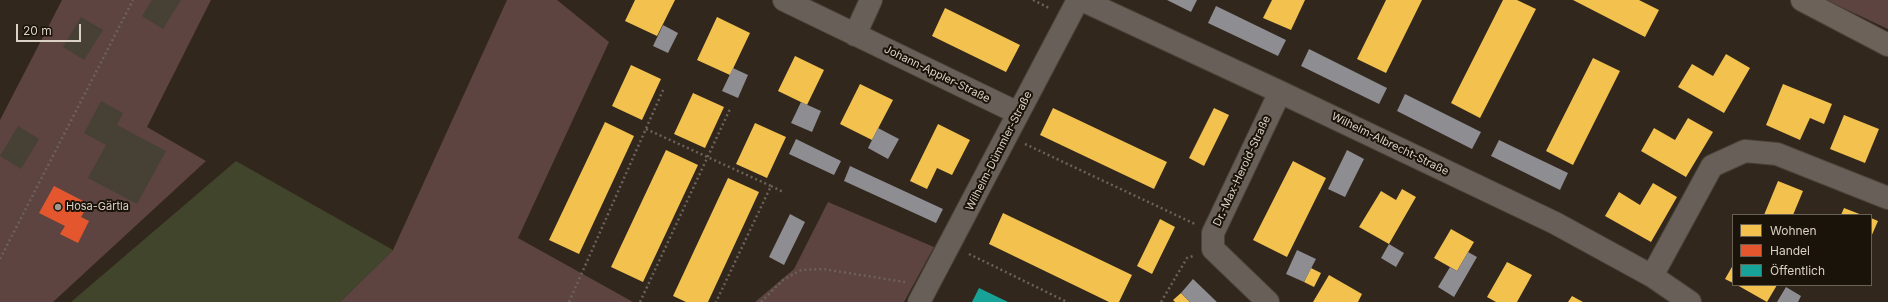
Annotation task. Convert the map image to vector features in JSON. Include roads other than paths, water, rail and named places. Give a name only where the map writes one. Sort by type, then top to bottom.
[{"type":"main road","points":[[1802,0],[1888,45]]},
{"type":"street","name":"Johann-Appler-Straße","points":[[784,0],[1018,113]]},
{"type":"street","points":[[855,35],[871,0]]},
{"type":"street","name":"Wilhelm-Dümmler-Straße","points":[[923,294],[1078,0]]},
{"type":"street","name":"Wilhelm-Albrecht-Straße","points":[[1082,0],[1280,92],[1555,223],[1652,276],[1690,302]]},
{"type":"street","name":"Dr.-Max-Herold-Straße","points":[[1268,302],[1213,241],[1280,92]]},
{"type":"street","points":[[1652,276],[1712,166],[1744,151],[1777,154],[1888,198]]},
{"type":"place","name":"Hosa-Gärtla","points":[[58,207]]}]
